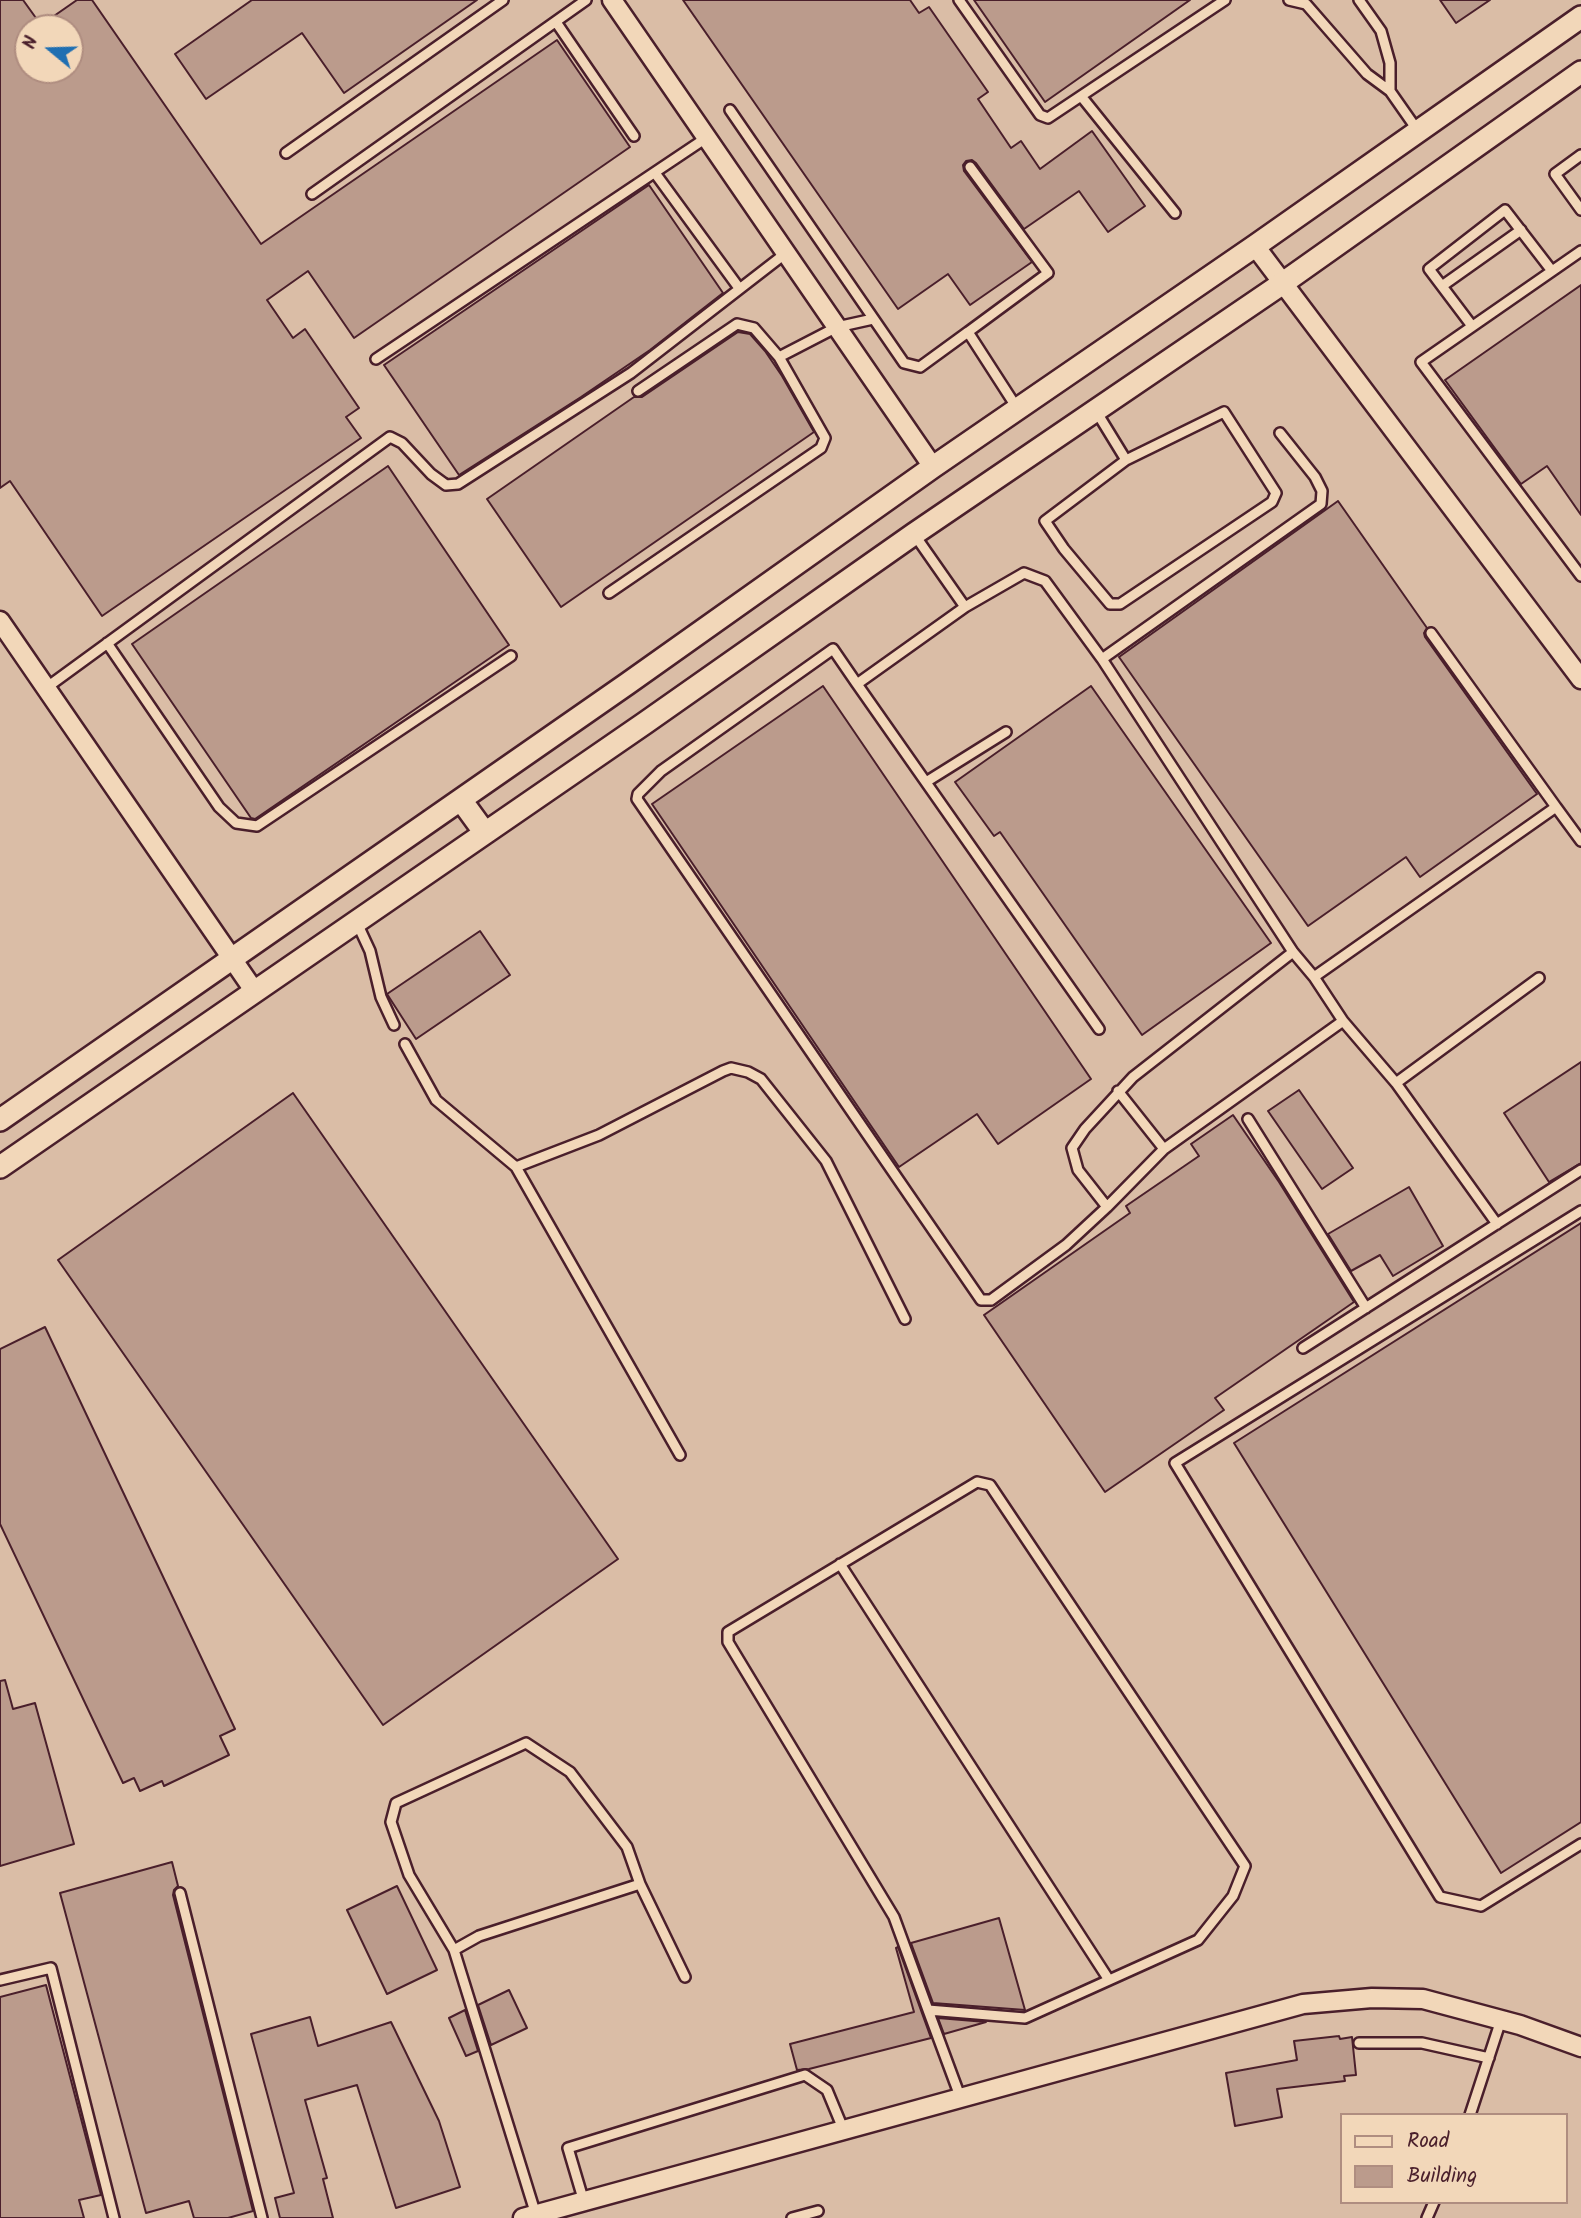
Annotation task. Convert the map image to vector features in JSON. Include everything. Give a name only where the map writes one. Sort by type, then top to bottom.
[{"type":"street","points":[[612,0],[933,467]]},
{"type":"street","points":[[0,1119],[1581,17]]},
{"type":"street","points":[[0,1167],[914,534],[1283,283],[1581,72]]},
{"type":"street","points":[[1255,246],[1581,679]]},
{"type":"street","points":[[0,621],[255,992]]},
{"type":"street","points":[[461,800],[485,833]]},
{"type":"street","points":[[530,2216],[1303,2004],[1372,1998],[1423,1998],[1581,2046]]},
{"type":"lane","points":[[286,153],[503,0]]},
{"type":"lane","points":[[312,194],[586,0]]},
{"type":"lane","points":[[959,0],[1040,115],[1048,118],[1225,0]]},
{"type":"lane","points":[[1289,0],[1306,4],[1367,74],[1390,91],[1418,131]]},
{"type":"lane","points":[[1359,0],[1381,30],[1390,63],[1390,91]]},
{"type":"lane","points":[[556,22],[635,136]]},
{"type":"lane","points":[[1081,96],[1175,213]]},
{"type":"lane","points":[[730,110],[904,363],[920,367],[1048,273],[970,167]]},
{"type":"lane","points":[[376,359],[706,138]]},
{"type":"lane","points":[[1581,155],[1555,174],[1581,211]]},
{"type":"lane","points":[[655,173],[739,288]]},
{"type":"lane","points":[[1472,326],[1429,269],[1505,210],[1552,271]]},
{"type":"lane","points":[[1442,286],[1521,230]]},
{"type":"lane","points":[[1581,251],[1421,362],[1581,576]]},
{"type":"lane","points":[[47,688],[390,437],[402,443],[446,485],[458,484],[631,373],[786,253]]},
{"type":"lane","points":[[779,357],[836,327],[873,319]]},
{"type":"lane","points":[[609,593],[821,448],[825,438],[779,357],[754,328],[737,324],[638,391]]},
{"type":"lane","points":[[968,332],[1018,409]]},
{"type":"lane","points":[[1096,411],[1126,460]]},
{"type":"lane","points":[[1224,412],[1276,493],[1272,502],[1120,604],[1110,604],[1064,549],[1045,521],[1126,460],[1224,412]]},
{"type":"lane","points":[[1102,659],[1321,504],[1322,491],[1315,477],[1280,433]]},
{"type":"lane","points":[[914,534],[965,607]]},
{"type":"lane","points":[[858,684],[965,607],[1024,573],[1045,581],[1102,659],[1293,952],[1314,977],[1343,1021],[1396,1083],[1496,1224]]},
{"type":"lane","points":[[1431,633],[1581,841]]},
{"type":"lane","points":[[107,643],[219,807],[236,823],[257,826],[511,656]]},
{"type":"lane","points":[[1099,1029],[833,649],[662,771],[638,794],[637,799],[981,1300],[991,1300],[1066,1245],[1164,1149],[1343,1021]]},
{"type":"lane","points":[[926,782],[1006,732]]},
{"type":"lane","points":[[1314,977],[1556,807]]},
{"type":"lane","points":[[357,922],[370,951],[381,997],[394,1025]]},
{"type":"lane","points":[[1107,1207],[1078,1170],[1072,1148],[1085,1129],[1133,1077],[1293,952]]},
{"type":"lane","points":[[1396,1083],[1539,978]]},
{"type":"lane","points":[[405,1044],[436,1100],[516,1167],[680,1455]]},
{"type":"lane","points":[[516,1167],[599,1135],[723,1071],[731,1068],[748,1072],[761,1079],[826,1161],[905,1319]]},
{"type":"lane","points":[[1118,1091],[1164,1149]]},
{"type":"lane","points":[[1248,1119],[1366,1308]]},
{"type":"lane","points":[[1303,1348],[1581,1170]]},
{"type":"lane","points":[[1581,1211],[1175,1463],[1440,1897],[1481,1906],[1581,1844]]},
{"type":"lane","points":[[928,2010],[1025,2018],[1198,1940],[1233,1896],[1245,1866],[990,1485],[977,1482],[728,1632],[727,1642],[894,1917],[928,2010],[961,2099]]},
{"type":"lane","points":[[840,1564],[1109,1980]]},
{"type":"lane","points":[[530,2216],[454,1950],[409,1875],[391,1822],[396,1803],[526,1743],[570,1772],[627,1847],[640,1884],[685,1977]]},
{"type":"lane","points":[[454,1950],[479,1936],[640,1884]]},
{"type":"lane","points":[[180,1894],[262,2218]]},
{"type":"lane","points":[[0,1980],[51,1968],[114,2218]]},
{"type":"lane","points":[[1471,2113],[1501,2020]]},
{"type":"lane","points":[[1359,2043],[1422,2043],[1489,2058]]},
{"type":"lane","points":[[584,2202],[568,2148],[805,2075],[827,2090],[844,2132]]},
{"type":"lane","points":[[792,2218],[818,2211]]},
{"type":"shaded area","points":[[0,0],[1581,0],[1581,2218],[0,2218]]},
{"type":"building","points":[[0,0],[23,0],[33,14],[14,14],[14,84],[84,84],[84,14],[57,14],[77,0],[92,0],[261,244],[557,40],[630,147],[354,338],[308,271],[267,300],[293,338],[305,329],[359,408],[346,417],[361,438],[102,616],[10,481],[0,488]]},
{"type":"building","points":[[252,0],[477,0],[344,93],[302,33],[206,99],[175,54]]},
{"type":"building","points":[[683,0],[910,0],[919,13],[929,7],[988,92],[978,99],[1011,148],[1021,141],[1040,169],[1092,131],[1145,206],[1108,232],[1079,191],[1024,229],[976,163],[972,160],[966,161],[963,165],[964,171],[1032,262],[970,305],[948,274],[898,309]]},
{"type":"building","points":[[974,0],[1190,0],[1045,102]]},
{"type":"building","points":[[1440,0],[1490,0],[1456,23]]},
{"type":"building","points":[[649,185],[723,293],[650,350],[459,475],[384,365]]},
{"type":"building","points":[[1581,285],[1581,515],[1547,466],[1521,484],[1445,380]]},
{"type":"building","points":[[738,332],[750,334],[765,351],[814,432],[561,607],[487,499],[634,397],[642,397]]},
{"type":"building","points":[[388,466],[509,645],[255,819],[251,818],[132,644]]},
{"type":"building","points":[[1338,501],[1427,628],[1425,637],[1537,794],[1420,877],[1406,857],[1308,926],[1119,657]]},
{"type":"building","points":[[823,686],[1091,1079],[998,1144],[977,1114],[899,1167],[652,804]]},
{"type":"building","points":[[1091,686],[1271,943],[1142,1035],[1000,832],[994,836],[955,782]]},
{"type":"building","points":[[480,931],[510,975],[416,1039],[387,994]]},
{"type":"building","points":[[1581,1062],[1581,1163],[1549,1182],[1504,1113]]},
{"type":"building","points":[[1299,1090],[1353,1168],[1322,1189],[1268,1111]]},
{"type":"building","points":[[293,1093],[618,1559],[383,1725],[58,1260]]},
{"type":"building","points":[[1233,1115],[1279,1182],[1354,1302],[1215,1398],[1224,1410],[1105,1492],[984,1315],[1130,1213],[1126,1206],[1199,1156],[1191,1144]]},
{"type":"building","points":[[1409,1187],[1443,1246],[1393,1276],[1380,1255],[1351,1271],[1328,1234]]},
{"type":"building","points":[[1581,1223],[1581,1822],[1501,1873],[1234,1443]]},
{"type":"building","points":[[45,1327],[235,1729],[220,1736],[229,1755],[164,1786],[162,1781],[140,1791],[134,1778],[123,1783],[0,1524],[0,1349]]},
{"type":"building","points":[[5,1680],[13,1709],[35,1703],[74,1844],[0,1866],[0,1681]]},
{"type":"building","points":[[172,1862],[178,1886],[173,1895],[253,2211],[228,2218],[194,2218],[189,2201],[146,2213],[60,1893]]},
{"type":"building","points":[[397,1886],[437,1970],[387,1994],[347,1910]]},
{"type":"building","points":[[999,1918],[1025,2010],[933,2003],[911,1943]]},
{"type":"building","points":[[898,1947],[931,2038],[797,2070],[790,2044],[914,2012],[896,1948]]},
{"type":"building","points":[[46,1985],[101,2195],[79,2200],[84,2218],[0,2218],[0,1997]]},
{"type":"building","points":[[509,1990],[527,2028],[491,2045],[478,2005]]},
{"type":"building","points":[[465,2010],[478,2051],[466,2056],[449,2018]]},
{"type":"building","points":[[310,2017],[318,2046],[391,2022],[439,2121],[460,2187],[396,2208],[357,2085],[305,2100],[327,2178],[323,2179],[333,2218],[280,2218],[275,2198],[294,2193],[251,2034]]},
{"type":"building","points":[[938,2018],[986,2022],[944,2034]]},
{"type":"building","points":[[1339,2036],[1340,2039],[1352,2037],[1356,2075],[1344,2076],[1345,2081],[1277,2089],[1282,2117],[1235,2126],[1226,2073],[1297,2060],[1294,2041]]}]
